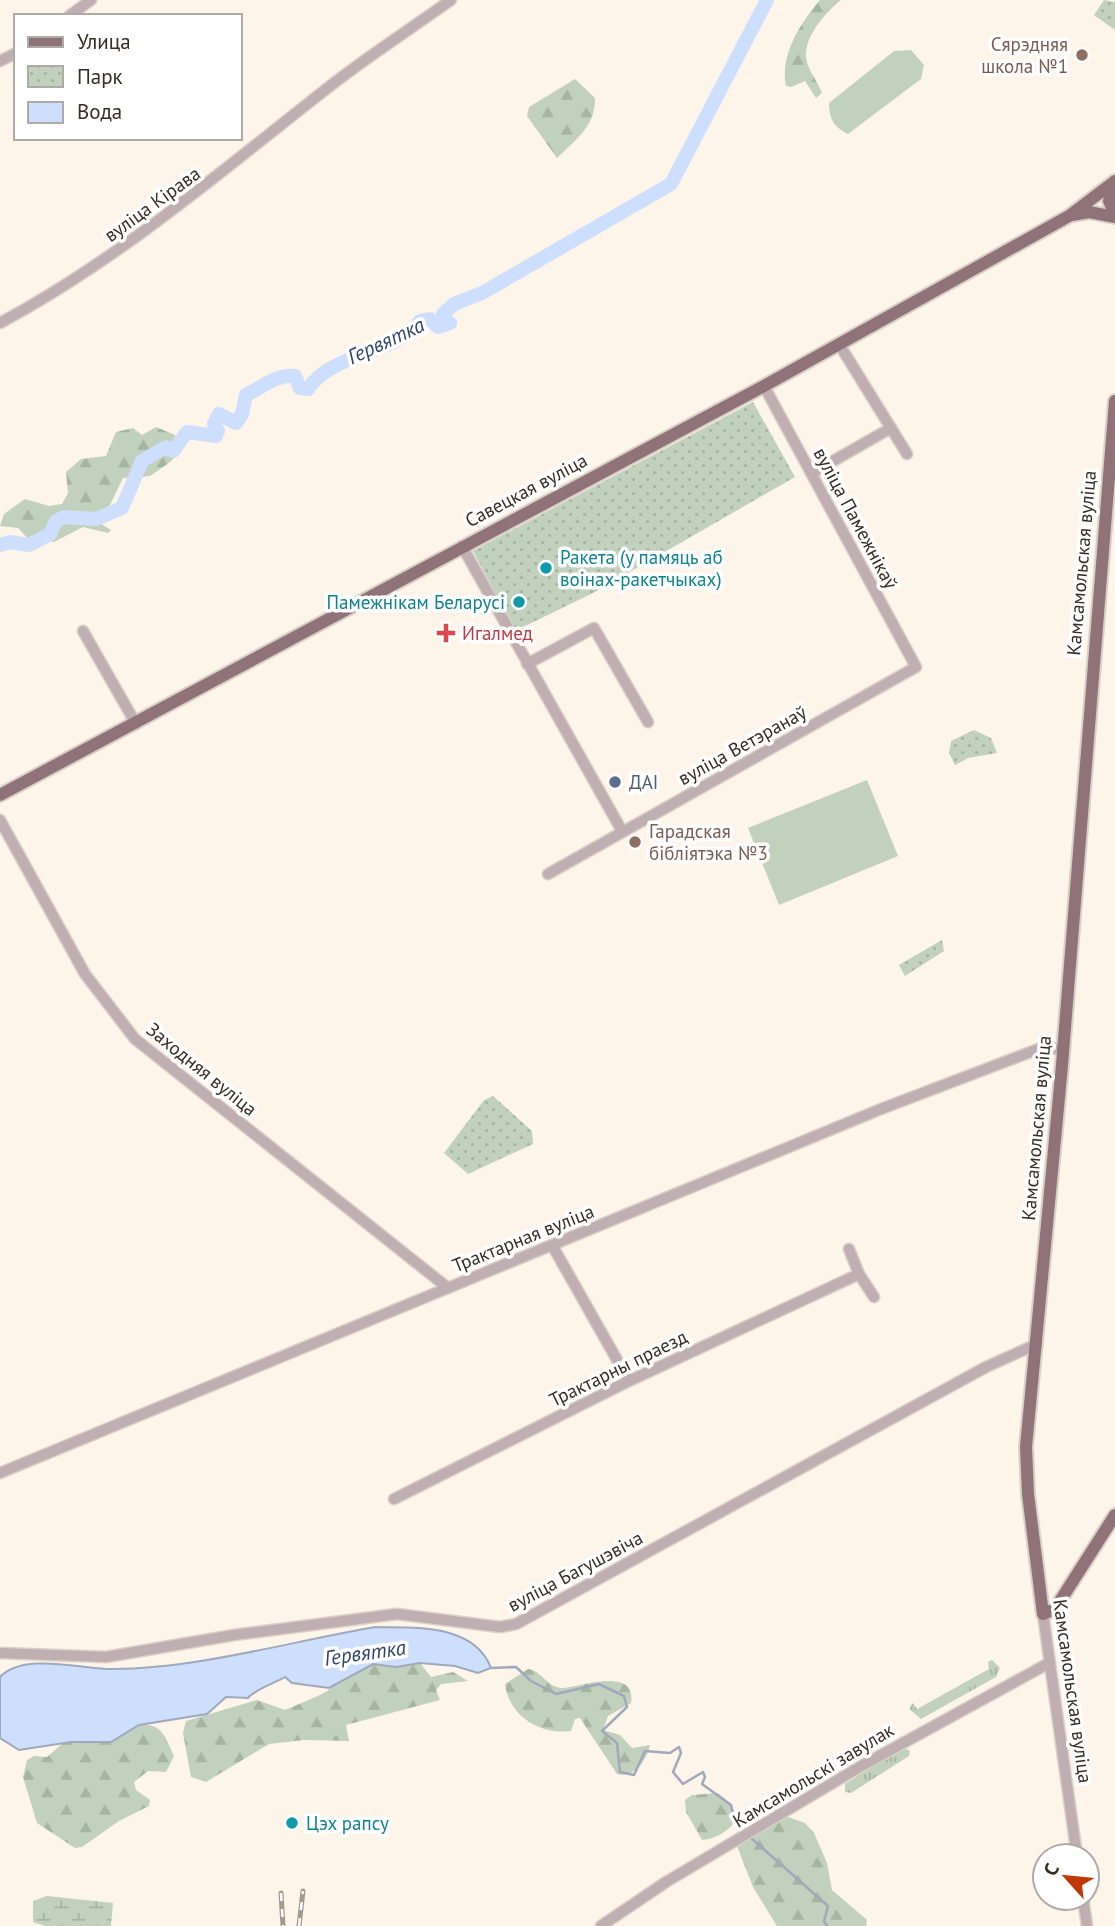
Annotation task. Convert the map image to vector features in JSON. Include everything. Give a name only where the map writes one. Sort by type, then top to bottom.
[{"type":"main road","name":"Савецкая вуліца","points":[[0,795],[764,386],[1069,216],[1114,181]]},
{"type":"main road","points":[[1114,181],[1109,201],[1115,216]]},
{"type":"main road","name":"Савецкая вуліца","points":[[1069,216],[1089,212],[1115,216]]},
{"type":"main road","name":"Камсамольская вуліца","points":[[1043,1614],[1026,1469],[1115,401]]},
{"type":"main road","points":[[1043,1614],[1055,1609],[1115,1515]]},
{"type":"street","points":[[72,14],[91,0]]},
{"type":"street","name":"вуліца Кірава","points":[[0,323],[57,293],[128,245],[197,194],[327,88],[451,0]]},
{"type":"street","points":[[839,344],[907,454]]},
{"type":"street","name":"вуліца Памежнікаў","points":[[764,386],[916,667]]},
{"type":"street","points":[[812,473],[891,428]]},
{"type":"street","points":[[462,546],[622,831]]},
{"type":"street","points":[[527,664],[594,628],[648,722]]},
{"type":"street","points":[[83,631],[136,724]]},
{"type":"street","name":"вуліца Ветэранаў","points":[[548,874],[916,667]]},
{"type":"street","name":"Заходняя вуліца","points":[[0,820],[85,974],[135,1040],[448,1288]]},
{"type":"street","name":"Трактарная вуліца","points":[[0,1473],[967,1076],[1041,1048],[1063,1049]]},
{"type":"street","points":[[552,1245],[629,1381]]},
{"type":"street","points":[[849,1249],[859,1274],[874,1297]]},
{"type":"street","name":"Трактарны праезд","points":[[394,1499],[629,1381],[859,1274]]},
{"type":"street","name":"вуліца Багушэвіча","points":[[0,1653],[106,1657],[234,1635],[397,1614],[500,1627],[516,1624],[986,1367],[1037,1344]]},
{"type":"street","name":"Камсамольская вуліца","points":[[1043,1614],[1075,1842]]},
{"type":"street","name":"Камсамольскі завулак","points":[[601,1926],[666,1882],[863,1765],[1049,1663]]},
{"type":"green space","points":[[820,0],[841,0],[816,27],[808,44],[807,62],[822,93],[816,98],[805,81],[791,87],[786,86],[785,74],[793,40]]},
{"type":"green space","points":[[1104,0],[1115,2],[1115,30],[1094,15]]},
{"type":"green space","points":[[911,50],[924,65],[921,79],[848,134],[839,128],[831,118],[829,103],[894,51]]},
{"type":"green space","points":[[575,79],[595,98],[594,108],[584,131],[557,158],[527,116],[529,107]]},
{"type":"green space","points":[[753,402],[795,477],[595,592],[515,631],[473,551]]},
{"type":"green space","points":[[156,427],[175,435],[180,451],[150,476],[123,478],[107,511],[92,515],[93,519],[111,530],[108,533],[83,527],[54,542],[45,540],[32,543],[18,528],[0,526],[4,514],[25,499],[49,506],[62,504],[68,493],[66,472],[81,459],[106,456],[116,432],[133,428],[142,435]]},
{"type":"green space","points":[[974,730],[991,738],[997,753],[968,758],[955,765],[949,753],[951,741]]},
{"type":"green space","points":[[867,780],[898,856],[779,905],[748,828]]},
{"type":"green space","points":[[942,940],[944,951],[905,976],[899,965]]},
{"type":"green space","points":[[493,1096],[532,1131],[533,1144],[468,1174],[444,1153],[484,1100]]},
{"type":"green space","points":[[992,1660],[1000,1668],[996,1677],[921,1719],[909,1709],[913,1703],[917,1709],[989,1669],[988,1662]]},
{"type":"green space","points":[[381,1663],[393,1666],[420,1663],[431,1677],[453,1672],[468,1681],[441,1684],[436,1690],[440,1700],[346,1725],[349,1741],[304,1740],[269,1744],[206,1782],[191,1777],[183,1733],[186,1721],[257,1700],[285,1710],[325,1693],[359,1670]]},
{"type":"green space","points":[[528,1669],[561,1688],[604,1681],[625,1684],[630,1691],[631,1703],[608,1716],[603,1730],[620,1735],[632,1748],[650,1745],[639,1767],[629,1774],[617,1774],[580,1718],[575,1719],[571,1731],[559,1731],[538,1726],[519,1714],[505,1684]]},
{"type":"green space","points":[[139,1725],[158,1729],[174,1756],[166,1772],[148,1771],[134,1782],[136,1790],[150,1800],[149,1806],[119,1821],[82,1847],[75,1848],[37,1823],[23,1777],[27,1760],[34,1756],[47,1757],[63,1743],[111,1742]]},
{"type":"green space","points":[[903,1747],[910,1751],[909,1756],[851,1793],[845,1792],[845,1784]]},
{"type":"green space","points":[[718,1793],[730,1803],[737,1817],[732,1826],[722,1833],[702,1840],[686,1812],[685,1800],[692,1795]]},
{"type":"green space","points":[[788,1817],[805,1823],[814,1833],[827,1863],[832,1890],[867,1920],[866,1926],[777,1926],[753,1887],[737,1846],[780,1818]]},
{"type":"green space","points":[[47,1896],[113,1903],[111,1926],[45,1926],[33,1922],[33,1901]]},
{"type":"water","points":[[375,1627],[424,1629],[457,1636],[483,1653],[491,1668],[478,1673],[455,1666],[420,1663],[396,1667],[373,1664],[329,1688],[292,1683],[285,1677],[248,1698],[226,1697],[207,1714],[139,1725],[111,1742],[71,1742],[19,1750],[0,1738],[0,1677],[10,1669],[23,1665],[38,1663],[113,1669],[145,1668],[211,1659]]},
{"type":"waterway","name":"Гервятка","points":[[0,545],[10,542],[29,545],[50,534],[56,521],[64,517],[96,519],[122,508],[142,461],[166,447],[173,451],[187,432],[216,436],[218,431],[214,424],[219,414],[236,423],[242,414],[246,395],[276,379],[288,376],[295,376],[300,388],[308,389],[333,367],[398,340],[420,321],[430,319],[438,327],[450,323],[444,320],[443,314],[454,304],[482,293],[671,184],[767,0]]},
{"type":"waterway","name":"Гервятка","points":[[491,1668],[516,1667],[531,1681],[556,1694],[599,1684],[624,1696],[627,1707],[602,1731],[617,1743],[620,1772],[634,1775],[645,1751],[670,1753],[679,1747],[681,1753],[673,1772],[683,1784],[703,1772],[705,1777],[702,1784],[731,1805],[736,1825]]},
{"type":"waterway","name":"Гервятка","points":[[751,1838],[828,1906],[824,1921],[827,1926]]},
{"type":"railway","points":[[299,1926],[303,1891]]},
{"type":"railway","points":[[281,1893],[283,1926]]},
{"type":"place","name":"Сярэдняя школа №1","points":[[1082,55]]},
{"type":"place","name":"Ракета (у памяць аб воінах-ракетчыках)","points":[[546,568]]},
{"type":"place","name":"Памежнікам Беларусі","points":[[519,602]]},
{"type":"place","name":"Игалмед","points":[[446,633]]},
{"type":"place","name":"ДАІ","points":[[615,782]]},
{"type":"place","name":"Гарадская бібліятэка №3","points":[[635,842]]},
{"type":"place","name":"Цэх рапсу","points":[[292,1823]]}]
